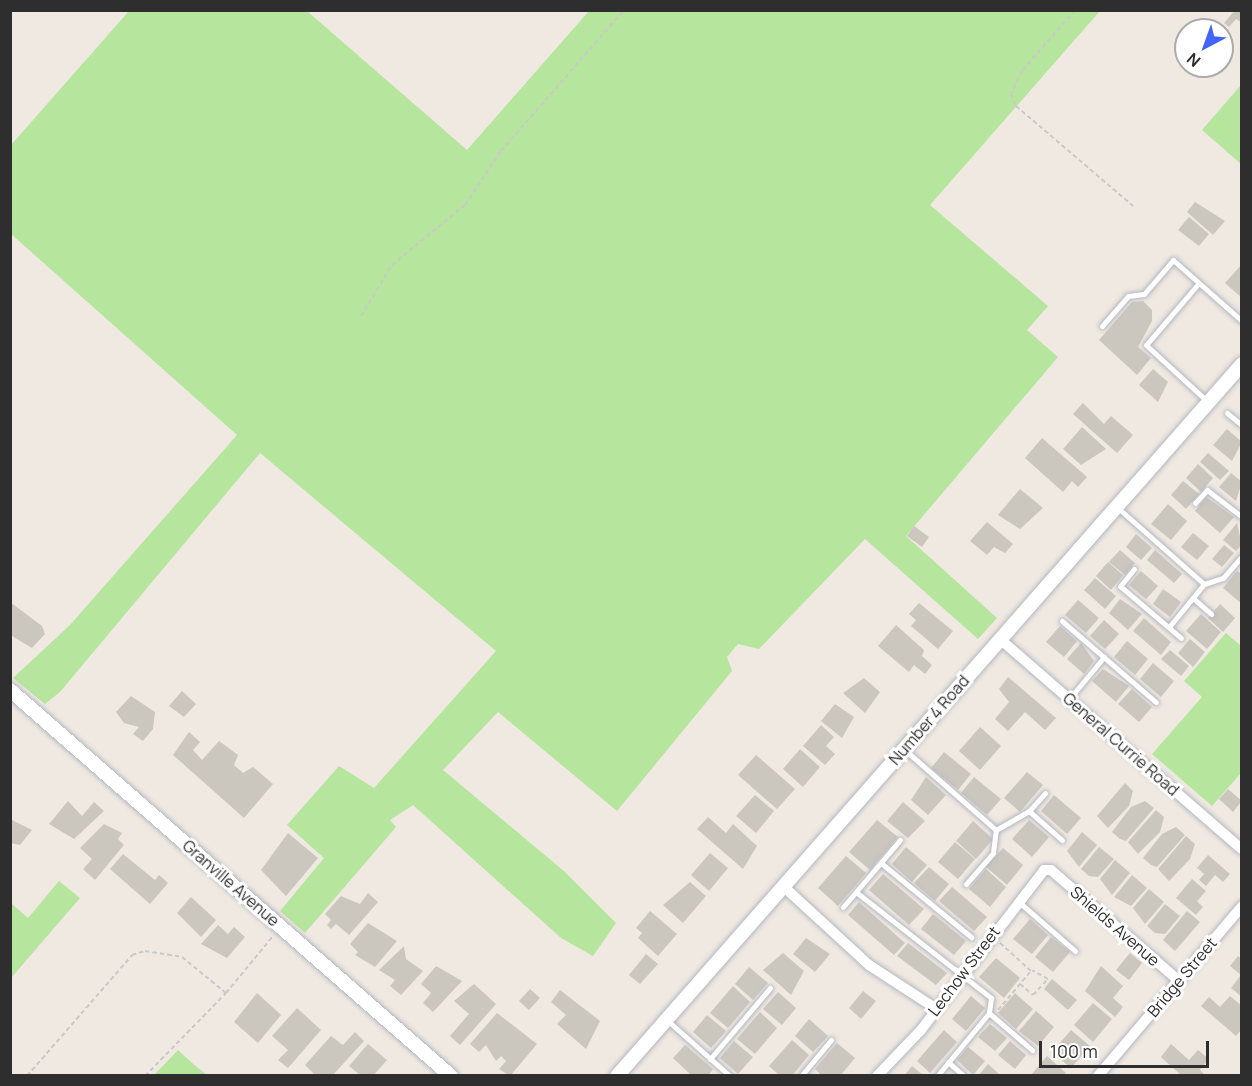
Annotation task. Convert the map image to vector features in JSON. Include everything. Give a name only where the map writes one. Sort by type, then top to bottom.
[{"type":"main road","name":"Number 4 Road","points":[[624,1073],[666,1020],[1242,364]]},
{"type":"main road","name":"Granville Avenue","points":[[10,690],[451,1076]]},
{"type":"street","name":"General Currie Road","points":[[1000,639],[1242,849]]},
{"type":"street","name":"Lechow Street","points":[[877,1076],[963,978],[1037,876],[1051,870]]},
{"type":"street","name":"Shields Avenue","points":[[1051,870],[1179,981]]},
{"type":"street","points":[[783,886],[869,965],[935,1008]]},
{"type":"street","name":"Bridge Street","points":[[1098,1076],[1242,906]]},
{"type":"lane","points":[[1102,326],[1128,296],[1144,294],[1173,260],[1242,321]]},
{"type":"lane","points":[[1198,284],[1146,345],[1208,402]]},
{"type":"lane","points":[[1227,413],[1242,425]]},
{"type":"lane","points":[[1195,503],[1207,490],[1242,517]]},
{"type":"lane","points":[[1116,506],[1204,584]]},
{"type":"lane","points":[[1169,627],[1204,584],[1223,578],[1242,556]]},
{"type":"lane","points":[[1134,569],[1120,586],[1181,639]]},
{"type":"lane","points":[[1194,599],[1211,614]]},
{"type":"lane","points":[[1062,621],[1156,702]]},
{"type":"lane","points":[[1069,699],[1104,657]]},
{"type":"lane","points":[[904,749],[996,830]]},
{"type":"lane","points":[[996,830],[1029,812],[1045,793]]},
{"type":"lane","points":[[1029,812],[1062,840]]},
{"type":"lane","points":[[966,884],[993,853],[996,830]]},
{"type":"lane","points":[[843,907],[900,840]]},
{"type":"lane","points":[[881,863],[971,937]]},
{"type":"lane","points":[[856,892],[991,998],[989,1012],[937,1076]]},
{"type":"lane","points":[[1018,901],[1075,951]]},
{"type":"lane","points":[[710,1059],[770,988]]},
{"type":"lane","points":[[989,1012],[1032,1050]]},
{"type":"lane","points":[[666,1020],[730,1076]]},
{"type":"lane","points":[[801,1076],[831,1040]]},
{"type":"lane","points":[[948,1062],[964,1076]]},
{"type":"path","points":[[361,316],[392,265],[465,204],[501,151],[624,10]]},
{"type":"path","points":[[1075,10],[1022,72],[1011,94],[1016,106],[1133,206]]},
{"type":"path","points":[[145,1076],[226,993],[281,926]]},
{"type":"path","points":[[1000,943],[1031,971]]},
{"type":"path","points":[[27,1076],[132,955],[146,951],[182,957],[226,993]]},
{"type":"path","points":[[989,1012],[997,1011],[1031,971],[1034,968],[1048,979],[1033,995],[1020,984]]},
{"type":"green space","points":[[129,11],[307,11],[467,150],[589,11],[1100,11],[930,205],[1048,306],[1027,330],[1058,357],[906,536],[997,618],[978,639],[865,539],[759,649],[738,644],[727,657],[732,671],[617,811],[498,712],[443,770],[565,872],[616,923],[593,956],[561,938],[413,805],[390,820],[396,827],[305,933],[280,911],[324,858],[287,825],[339,766],[374,788],[496,651],[260,453],[60,692],[45,704],[13,678],[70,625],[237,435],[11,234],[11,145]]},
{"type":"green space","points":[[1241,85],[1241,164],[1202,130]]},
{"type":"green space","points":[[1226,633],[1241,646],[1241,773],[1212,806],[1152,754],[1202,697],[1184,681]]},
{"type":"green space","points":[[59,881],[80,898],[11,978],[11,903],[28,918]]},
{"type":"green space","points":[[178,1050],[192,1063],[207,1075],[154,1075]]},
{"type":"building","points":[[1235,10],[1242,10],[1242,23],[1236,19],[1234,21],[1234,18],[1228,18]]},
{"type":"building","points":[[1195,202],[1225,221],[1213,235],[1187,212]]},
{"type":"building","points":[[1189,217],[1209,234],[1199,246],[1178,230]]},
{"type":"building","points":[[1242,264],[1242,298],[1225,283]]},
{"type":"building","points":[[1143,301],[1152,310],[1152,321],[1138,347],[1151,358],[1137,375],[1099,340],[1132,302]]},
{"type":"building","points":[[1153,369],[1168,382],[1158,402],[1139,385]]},
{"type":"building","points":[[1083,403],[1104,424],[1111,416],[1133,435],[1117,453],[1073,414]]},
{"type":"building","points":[[1082,427],[1106,449],[1081,465],[1063,449]]},
{"type":"building","points":[[1227,429],[1242,442],[1232,461],[1213,445]]},
{"type":"building","points":[[1042,438],[1087,477],[1078,487],[1072,481],[1063,492],[1025,458]]},
{"type":"building","points":[[1208,453],[1229,471],[1220,480],[1200,462]]},
{"type":"building","points":[[1198,464],[1213,478],[1201,492],[1186,478]]},
{"type":"building","points":[[1231,473],[1242,482],[1236,501],[1219,487]]},
{"type":"building","points":[[1183,481],[1199,494],[1186,509],[1171,495]]},
{"type":"building","points":[[1020,489],[1043,508],[1020,529],[998,515]]},
{"type":"building","points":[[1206,497],[1234,517],[1220,533],[1195,511]]},
{"type":"building","points":[[1168,504],[1187,521],[1171,540],[1151,524]]},
{"type":"building","points":[[987,522],[1013,544],[1005,553],[994,547],[987,555],[970,541]]},
{"type":"building","points":[[1237,523],[1242,545],[1236,551],[1223,540]]},
{"type":"building","points":[[914,526],[929,537],[922,547],[907,536]]},
{"type":"building","points":[[1193,533],[1209,546],[1197,560],[1181,547]]},
{"type":"building","points":[[1136,534],[1152,548],[1141,560],[1126,547]]},
{"type":"building","points":[[1224,545],[1234,553],[1222,567],[1212,559]]},
{"type":"building","points":[[1120,550],[1135,563],[1125,575],[1109,562]]},
{"type":"building","points":[[1155,550],[1182,574],[1174,583],[1147,560]]},
{"type":"building","points":[[1108,562],[1123,575],[1111,590],[1096,576]]},
{"type":"building","points":[[1141,571],[1158,586],[1146,599],[1129,585]]},
{"type":"building","points":[[1237,571],[1242,574],[1242,604],[1223,588]]},
{"type":"building","points":[[1095,578],[1116,596],[1105,609],[1084,590]]},
{"type":"building","points":[[1163,589],[1181,602],[1170,617],[1153,604]]},
{"type":"building","points":[[1120,599],[1142,614],[1128,630],[1109,613]]},
{"type":"building","points":[[1078,600],[1099,618],[1086,633],[1065,615]]},
{"type":"building","points":[[10,602],[42,626],[45,634],[32,648],[12,636]]},
{"type":"building","points":[[919,603],[953,631],[938,649],[911,626],[916,620],[909,614]]},
{"type":"building","points":[[1220,604],[1235,618],[1223,632],[1208,618]]},
{"type":"building","points":[[1201,614],[1221,632],[1207,649],[1186,631]]},
{"type":"building","points":[[1144,618],[1171,642],[1161,655],[1133,631]]},
{"type":"building","points":[[1104,620],[1119,634],[1105,649],[1090,636]]},
{"type":"building","points":[[896,625],[924,650],[922,656],[932,665],[925,674],[914,665],[909,672],[878,646]]},
{"type":"building","points":[[1060,626],[1077,641],[1064,657],[1046,642]]},
{"type":"building","points":[[1190,639],[1205,652],[1193,667],[1178,653]]},
{"type":"building","points":[[1127,641],[1148,659],[1135,675],[1114,657]]},
{"type":"building","points":[[1081,643],[1094,661],[1084,674],[1067,659]]},
{"type":"building","points":[[1170,650],[1189,666],[1181,676],[1161,659]]},
{"type":"building","points":[[1153,663],[1174,681],[1161,697],[1140,679]]},
{"type":"building","points":[[1103,669],[1129,686],[1116,702],[1092,681]]},
{"type":"building","points":[[1008,677],[1056,718],[1045,730],[1025,712],[1008,731],[995,719],[1009,702],[999,689]]},
{"type":"building","points":[[864,678],[880,692],[865,713],[843,693]]},
{"type":"building","points":[[1132,689],[1152,707],[1139,722],[1118,704]]},
{"type":"building","points":[[182,691],[196,704],[184,717],[169,706]]},
{"type":"building","points":[[131,696],[155,712],[153,729],[143,741],[133,734],[139,727],[124,723],[116,712]]},
{"type":"building","points":[[835,704],[854,717],[842,738],[821,721]]},
{"type":"building","points":[[821,725],[834,737],[826,746],[835,754],[825,765],[803,746]]},
{"type":"building","points":[[980,727],[1001,746],[980,770],[959,751]]},
{"type":"building","points":[[189,732],[200,742],[193,750],[202,760],[219,741],[238,755],[234,765],[243,773],[253,767],[273,784],[244,818],[173,755]]},
{"type":"building","points":[[800,749],[820,767],[803,787],[783,769]]},
{"type":"building","points":[[944,752],[971,774],[958,790],[931,768]]},
{"type":"building","points":[[756,755],[795,789],[777,809],[738,775]]},
{"type":"building","points":[[1027,772],[1043,785],[1020,812],[1004,798]]},
{"type":"building","points":[[926,777],[946,795],[928,815],[911,800]]},
{"type":"building","points":[[974,777],[1001,799],[987,815],[961,793]]},
{"type":"building","points":[[1125,783],[1133,791],[1129,806],[1108,828],[1097,816]]},
{"type":"building","points":[[1228,789],[1242,801],[1233,812],[1219,799]]},
{"type":"building","points":[[755,795],[774,811],[756,833],[736,816]]},
{"type":"building","points":[[1054,795],[1081,818],[1067,834],[1041,811]]},
{"type":"building","points":[[68,801],[82,816],[94,802],[104,811],[74,839],[49,824]]},
{"type":"building","points":[[1145,801],[1154,808],[1126,841],[1120,839],[1112,832],[1131,807]]},
{"type":"building","points":[[903,802],[925,821],[908,838],[887,821]]},
{"type":"building","points":[[1156,810],[1164,817],[1160,832],[1138,854],[1128,842]]},
{"type":"building","points":[[708,817],[726,833],[733,824],[757,846],[743,869],[697,829]]},
{"type":"building","points":[[10,819],[32,830],[20,845],[10,843]]},
{"type":"building","points":[[877,820],[898,837],[870,870],[849,852]]},
{"type":"building","points":[[1029,820],[1049,837],[1032,857],[1012,839]]},
{"type":"building","points":[[973,821],[993,839],[976,859],[956,841]]},
{"type":"building","points":[[104,824],[122,833],[118,839],[124,845],[95,880],[83,869],[92,859],[80,848]]},
{"type":"building","points":[[1176,827],[1185,835],[1157,867],[1151,865],[1143,858],[1162,834]]},
{"type":"building","points":[[1082,832],[1097,845],[1079,867],[1067,851]]},
{"type":"building","points":[[288,833],[318,858],[286,896],[261,870]]},
{"type":"building","points":[[1186,836],[1195,844],[1190,859],[1169,881],[1158,869]]},
{"type":"building","points":[[955,842],[975,859],[958,879],[938,862]]},
{"type":"building","points":[[906,847],[927,865],[912,882],[892,864]]},
{"type":"building","points":[[1099,847],[1114,859],[1098,877],[1089,876],[1081,869]]},
{"type":"building","points":[[1003,848],[1023,865],[1007,885],[986,867]]},
{"type":"building","points":[[710,853],[728,868],[709,891],[691,875]]},
{"type":"building","points":[[123,854],[155,880],[159,875],[168,883],[150,904],[110,869]]},
{"type":"building","points":[[1208,855],[1230,874],[1223,882],[1215,875],[1206,886],[1199,880],[1204,874],[1197,868]]},
{"type":"building","points":[[846,856],[866,873],[838,906],[818,888]]},
{"type":"building","points":[[1115,860],[1130,873],[1112,895],[1100,879]]},
{"type":"building","points":[[929,867],[949,884],[935,901],[914,883]]},
{"type":"building","points":[[986,869],[1006,887],[990,907],[969,889]]},
{"type":"building","points":[[883,874],[924,909],[909,925],[869,890]]},
{"type":"building","points":[[1132,875],[1147,888],[1131,906],[1114,897]]},
{"type":"building","points":[[1192,879],[1206,891],[1197,901],[1203,907],[1196,915],[1176,898]]},
{"type":"building","points":[[690,882],[706,896],[683,923],[663,905]]},
{"type":"building","points":[[952,887],[987,917],[974,931],[939,901]]},
{"type":"building","points":[[1149,889],[1164,902],[1145,924],[1133,908]]},
{"type":"building","points":[[368,893],[378,902],[349,935],[336,924],[331,929],[327,925],[331,920],[325,914],[341,896],[360,904]]},
{"type":"building","points":[[191,897],[216,920],[201,937],[177,913]]},
{"type":"building","points":[[859,902],[905,943],[894,955],[848,915]]},
{"type":"building","points":[[1165,904],[1180,916],[1165,934],[1155,933],[1147,926]]},
{"type":"building","points":[[650,911],[677,934],[658,956],[638,938],[642,933],[636,928]]},
{"type":"building","points":[[1187,911],[1200,922],[1175,951],[1163,940]]},
{"type":"building","points":[[933,914],[966,941],[954,955],[921,929]]},
{"type":"building","points":[[1030,919],[1048,935],[1032,954],[1013,939]]},
{"type":"building","points":[[368,923],[397,941],[375,967],[355,955],[358,952],[350,944]]},
{"type":"building","points":[[218,925],[228,934],[234,927],[245,937],[227,958],[201,944]]},
{"type":"building","points":[[1051,937],[1070,952],[1053,972],[1035,957]]},
{"type":"building","points":[[806,938],[830,954],[815,972],[793,954]]},
{"type":"building","points":[[908,943],[947,973],[936,985],[897,956]]},
{"type":"building","points":[[404,946],[406,959],[423,971],[401,995],[390,986],[395,980],[379,970]]},
{"type":"building","points":[[783,953],[804,971],[791,995],[763,970]]},
{"type":"building","points":[[1130,953],[1142,963],[1129,980],[1116,970]]},
{"type":"building","points":[[646,954],[658,964],[640,984],[629,975]]},
{"type":"building","points":[[1238,956],[1242,959],[1242,997],[1231,988],[1241,975],[1230,966]]},
{"type":"building","points":[[996,958],[1020,978],[1004,998],[979,977]]},
{"type":"building","points":[[436,966],[462,981],[433,1012],[423,1003],[431,993],[421,984]]},
{"type":"building","points":[[1101,966],[1123,986],[1113,998],[1123,1007],[1115,1017],[1085,991]]},
{"type":"building","points":[[749,967],[768,983],[753,1000],[735,984]]},
{"type":"building","points":[[1052,979],[1077,1000],[1068,1010],[1044,989]]},
{"type":"building","points":[[474,984],[496,1004],[460,1045],[450,1036],[469,1014],[454,1001]]},
{"type":"building","points":[[733,986],[750,1002],[728,1028],[710,1013]]},
{"type":"building","points":[[530,989],[540,998],[529,1010],[519,1001]]},
{"type":"building","points":[[560,990],[600,1021],[586,1049],[557,1024],[566,1015],[551,1002]]},
{"type":"building","points":[[863,991],[876,1001],[861,1019],[849,1008]]},
{"type":"building","points":[[778,992],[796,1008],[782,1025],[763,1009]]},
{"type":"building","points":[[257,993],[281,1015],[258,1043],[234,1022]]},
{"type":"building","points":[[1015,993],[1033,1009],[1016,1029],[998,1013]]},
{"type":"building","points":[[971,996],[985,1008],[966,1031],[952,1019]]},
{"type":"building","points":[[1230,996],[1242,1006],[1242,1029],[1236,1036],[1201,1006],[1209,997],[1220,1007]]},
{"type":"building","points":[[1093,1003],[1112,1019],[1093,1042],[1074,1025]]},
{"type":"building","points":[[297,1008],[321,1030],[288,1068],[278,1060],[288,1050],[272,1036]]},
{"type":"building","points":[[1036,1011],[1054,1027],[1038,1046],[1019,1031]]},
{"type":"building","points":[[760,1012],[777,1028],[755,1054],[737,1039]]},
{"type":"building","points":[[497,1013],[537,1044],[510,1076],[499,1069],[506,1061],[501,1056],[496,1061],[486,1045],[479,1052],[470,1044]]},
{"type":"building","points":[[707,1015],[726,1031],[711,1048],[693,1032]]},
{"type":"building","points":[[809,1019],[828,1036],[813,1052],[795,1036]]},
{"type":"building","points":[[990,1024],[1007,1038],[995,1051],[978,1037]]},
{"type":"building","points":[[944,1030],[957,1042],[930,1073],[917,1061]]},
{"type":"building","points":[[1071,1030],[1090,1046],[1071,1068],[1052,1052]]},
{"type":"building","points":[[355,1032],[364,1041],[332,1076],[316,1076],[305,1065],[331,1036],[343,1045]]},
{"type":"building","points":[[792,1040],[809,1055],[792,1076],[780,1076],[769,1066]]},
{"type":"building","points":[[734,1041],[753,1057],[738,1074],[720,1058]]},
{"type":"building","points":[[1010,1041],[1026,1055],[1015,1069],[998,1055]]},
{"type":"building","points":[[837,1043],[855,1058],[840,1076],[822,1076],[815,1069]]},
{"type":"building","points":[[368,1044],[387,1060],[373,1076],[361,1076],[349,1066]]},
{"type":"building","points":[[1171,1044],[1189,1060],[1198,1050],[1209,1059],[1200,1070],[1206,1076],[1182,1076],[1161,1057]]},
{"type":"building","points":[[685,1045],[713,1069],[708,1076],[692,1076],[673,1058]]},
{"type":"building","points":[[968,1047],[985,1061],[973,1075],[957,1060]]},
{"type":"building","points":[[1047,1056],[1066,1073],[1063,1076],[1030,1076]]},
{"type":"building","points":[[988,1064],[1001,1076],[978,1076]]},
{"type":"building","points":[[912,1066],[924,1076],[904,1076]]}]
